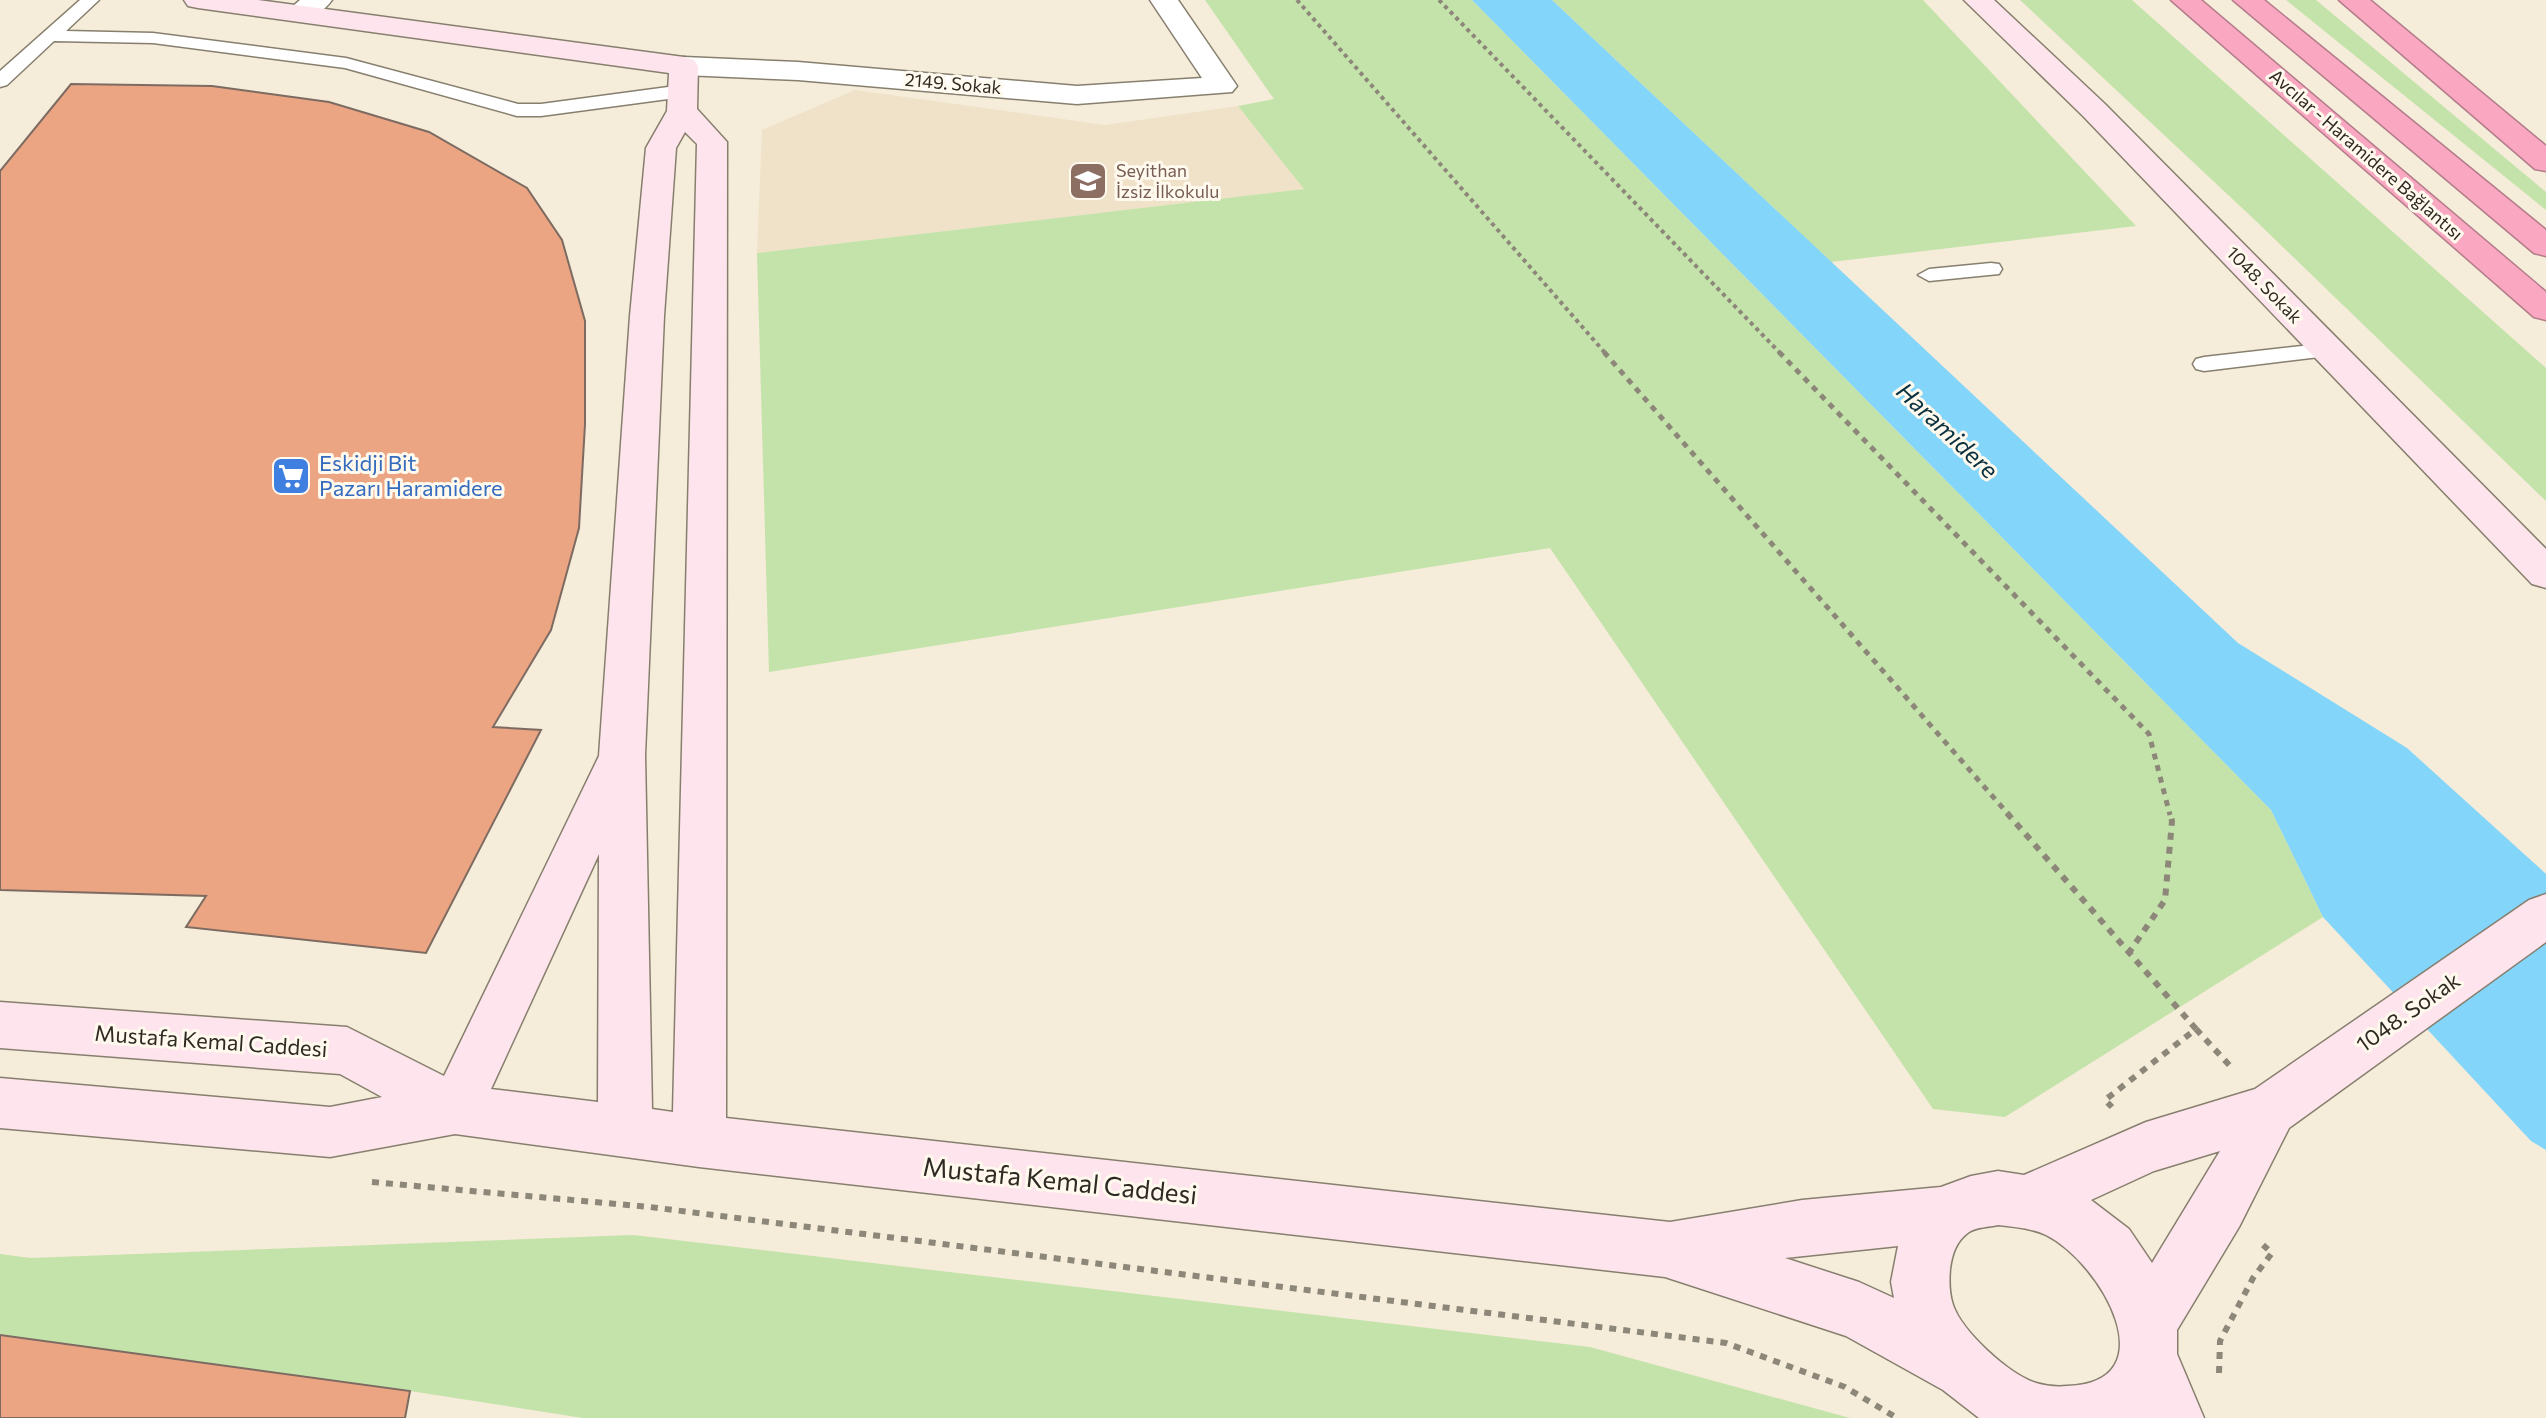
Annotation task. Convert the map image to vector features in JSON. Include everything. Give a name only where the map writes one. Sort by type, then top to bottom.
[{"type":"highway","name":"Avcılar - Haramidere Bağlantısı","points":[[2185,0],[2546,310]]},
{"type":"highway","name":"Avcılar - Haramidere Bağlantısı","points":[[2247,0],[2546,246]]},
{"type":"highway","points":[[2353,0],[2546,162]]},
{"type":"highway","points":[[2463,91],[2546,153]]},
{"type":"main road","points":[[198,0],[309,7],[683,89],[712,142],[699,1141]]},
{"type":"main road","name":"1048. Sokak","points":[[1978,0],[2094,110],[2546,574]]},
{"type":"main road","points":[[625,1132],[622,755],[647,316],[661,148],[683,89]]},
{"type":"main road","points":[[455,1109],[622,755]]},
{"type":"main road","name":"1048. Sokak","points":[[2027,1201],[2146,1148],[2270,1110],[2546,915]]},
{"type":"main road","name":"Mustafa Kemal Caddesi","points":[[0,1025],[347,1051],[455,1109]]},
{"type":"main road","name":"Mustafa Kemal Caddesi","points":[[0,1103],[330,1132],[455,1109],[699,1141],[1665,1249],[1859,1311],[1990,1393]]},
{"type":"main road","name":"1048. Sokak","points":[[2148,1340],[2270,1110]]},
{"type":"main road","points":[[2148,1340],[2135,1388],[2109,1409],[2074,1418],[2034,1414],[1990,1393],[1937,1334],[1922,1298],[1921,1266],[1929,1236],[1947,1214],[1971,1202],[2027,1201],[2060,1212],[2090,1231],[2108,1249],[2137,1289],[2148,1340],[2196,1403]]},
{"type":"main road","name":"Mustafa Kemal Caddesi","points":[[1665,1249],[1802,1228],[1947,1214]]},
{"type":"street","name":"2149. Sokak","points":[[683,89],[798,71],[1077,95],[1222,86],[1164,0]]},
{"type":"lane","points":[[0,81],[90,0]]},
{"type":"lane","points":[[50,36],[153,38],[346,63],[517,110],[541,110],[683,89]]},
{"type":"lane","points":[[1929,275],[1991,269]]},
{"type":"lane","points":[[2204,364],[2328,350]]},
{"type":"path","points":[[1297,0],[2196,1029],[2105,1100],[2146,1148]]},
{"type":"path","points":[[1439,0],[2149,734],[2172,821],[2165,900],[2128,954]]},
{"type":"path","points":[[368,1182],[665,1209],[1726,1343],[1845,1387],[1897,1418]]},
{"type":"path","points":[[2196,1403],[2220,1341],[2253,1278],[2272,1253],[2219,1208]]},
{"type":"shaded area","points":[[855,90],[1105,125],[1238,106],[1305,189],[757,253],[762,130]]},
{"type":"green space","points":[[1205,0],[1472,0],[2271,810],[2323,917],[2005,1117],[1933,1109],[1550,548],[769,672],[757,253],[1304,189],[1238,106],[1274,99]]},
{"type":"green space","points":[[1552,0],[1923,0],[2136,226],[1831,262]]},
{"type":"green space","points":[[2020,0],[2132,0],[2546,368],[2546,501],[2257,222]]},
{"type":"green space","points":[[2286,0],[2316,0],[2546,192],[2546,210]]},
{"type":"green space","points":[[633,1235],[1590,1347],[1850,1418],[583,1418],[0,1335],[0,1254],[30,1258]]},
{"type":"water","name":"Haramidere","points":[[1472,0],[1552,0],[2238,643],[2407,748],[2546,874],[2546,1150],[2531,1141],[2323,917],[2271,810]]},
{"type":"building","name":"Eskidji Bit Pazarı Haramidere","points":[[71,84],[212,86],[329,102],[429,132],[527,188],[562,240],[585,321],[585,424],[579,528],[551,630],[493,727],[541,730],[426,953],[186,927],[206,896],[0,890],[0,171]]},
{"type":"building","points":[[0,1335],[410,1391],[405,1418],[0,1418]]},
{"type":"place","name":"Seyithan İzsiz İlkokulu","points":[[1088,181]]},
{"type":"place","name":"Eskidji Bit Pazarı Haramidere","points":[[291,476]]}]
